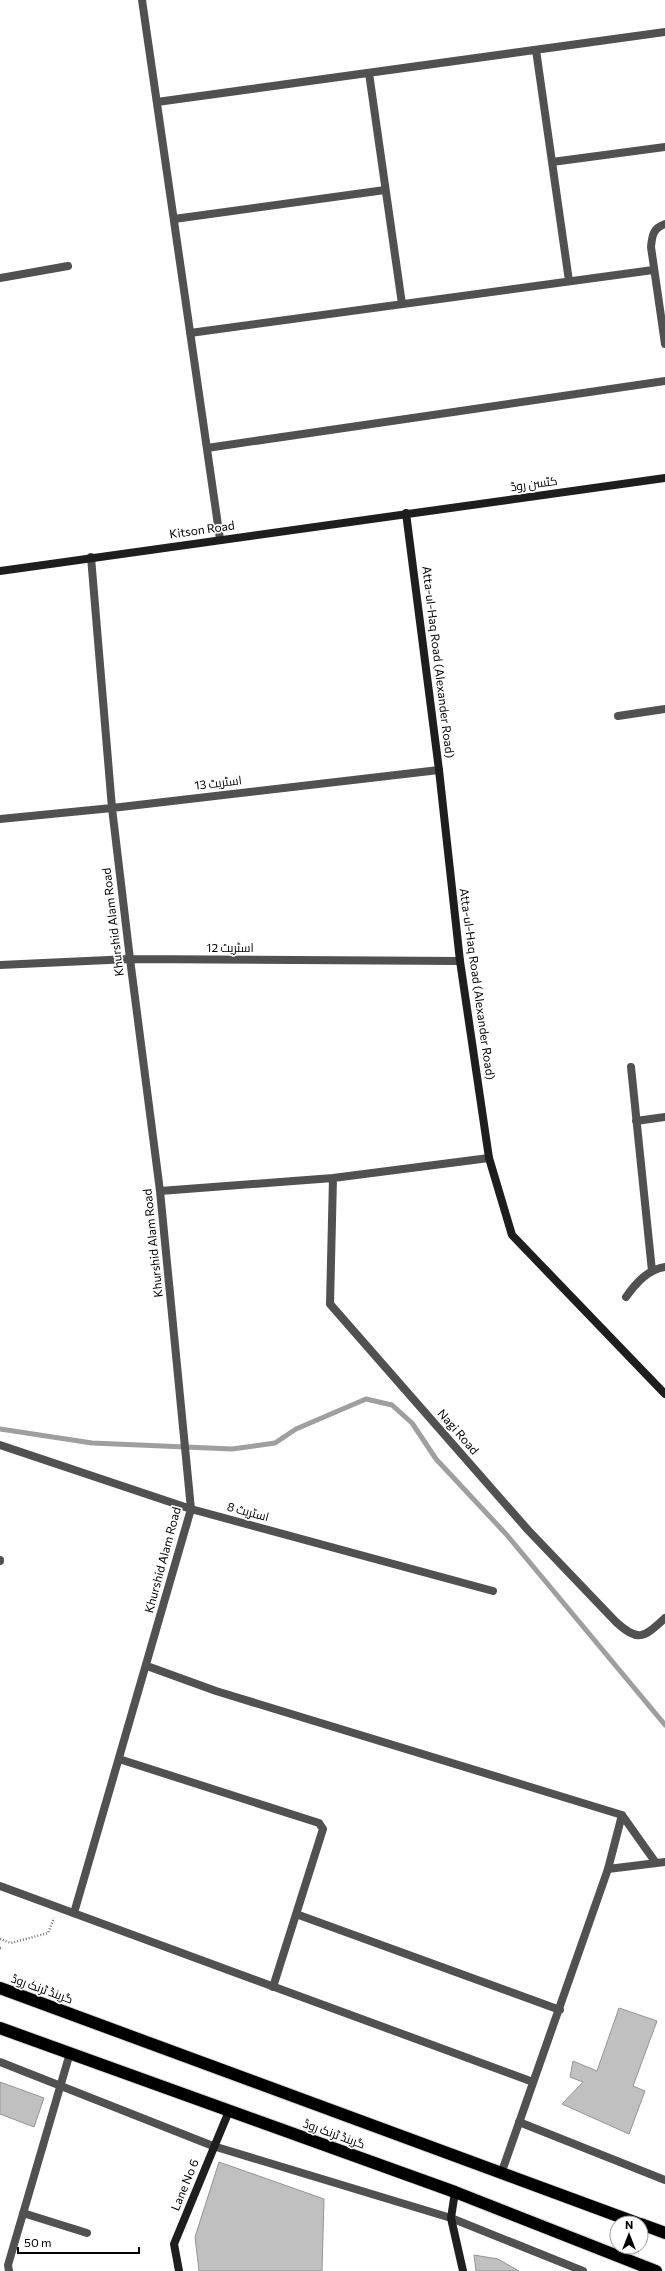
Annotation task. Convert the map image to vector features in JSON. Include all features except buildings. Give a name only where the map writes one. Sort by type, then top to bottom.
[{"type":"highway","name":"گرینڈ ٹرنک روڈ","points":[[0,1988],[616,2215]]},
{"type":"highway","name":"گرینڈ ٹرنک روڈ","points":[[0,2028],[455,2192],[656,2271]]},
{"type":"highway","points":[[649,2227],[665,2233]]},
{"type":"street","points":[[142,0],[220,540]]},
{"type":"street","points":[[157,102],[665,32]]},
{"type":"street","points":[[536,50],[569,281]]},
{"type":"street","points":[[369,73],[402,304]]},
{"type":"street","points":[[552,162],[665,147]]},
{"type":"street","points":[[174,219],[385,190]]},
{"type":"street","points":[[665,224],[656,228],[652,235],[650,247],[665,344]]},
{"type":"street","points":[[0,278],[68,266]]},
{"type":"street","points":[[190,333],[653,270]]},
{"type":"street","points":[[207,448],[665,381]]},
{"type":"street","name":"کٹسن روڈ","points":[[406,513],[665,478]]},
{"type":"street","name":"Kitson Road","points":[[0,571],[406,513]]},
{"type":"street","name":"Atta-ul-Haq Road (Alexander Road)","points":[[406,513],[439,770],[460,961],[489,1158],[512,1235],[665,1394]]},
{"type":"street","name":"Khurshid Alam Road","points":[[74,1913],[147,1666],[191,1509],[160,1191],[112,808],[91,557]]},
{"type":"street","points":[[618,716],[665,709]]},
{"type":"street","name":"اسٹریٹ 13","points":[[0,819],[112,808],[439,770]]},
{"type":"street","name":"اسٹریٹ 12","points":[[0,965],[130,959],[460,961]]},
{"type":"street","points":[[631,1067],[652,1271]]},
{"type":"street","points":[[636,1121],[665,1117]]},
{"type":"street","points":[[160,1191],[333,1178],[489,1158]]},
{"type":"street","name":"Nagi Road","points":[[333,1178],[330,1304],[528,1530],[616,1622],[629,1633],[637,1636],[645,1634],[665,1618]]},
{"type":"street","points":[[626,1297],[637,1282],[652,1271],[665,1267]]},
{"type":"street","name":"اسٹریٹ 8","points":[[0,1445],[191,1509],[493,1591]]},
{"type":"street","points":[[147,1666],[216,1691],[622,1815],[656,1863]]},
{"type":"street","points":[[119,1759],[319,1823],[323,1829],[273,1986]]},
{"type":"street","points":[[501,2174],[560,2010],[608,1870],[622,1815]]},
{"type":"street","points":[[608,1870],[665,1862]]},
{"type":"street","points":[[0,1886],[533,2082]]},
{"type":"street","points":[[296,1914],[560,2010]]},
{"type":"street","points":[[8,2271],[8,2265],[70,2053]]},
{"type":"street","points":[[0,2062],[213,2146],[451,2218],[583,2271]]},
{"type":"street","name":"Lane No 6","points":[[179,2271],[174,2244],[229,2110]]},
{"type":"street","points":[[519,2122],[665,2180]]},
{"type":"street","points":[[455,2192],[451,2218],[463,2271]]},
{"type":"street","points":[[23,2213],[87,2233]]},
{"type":"path","points":[[0,1939],[11,1943],[48,1933],[59,1907]]},
{"type":"waterway","points":[[0,1429],[92,1443],[232,1449],[275,1443],[296,1429],[366,1399],[392,1405],[412,1423],[436,1459],[506,1534],[665,1725]]}]
